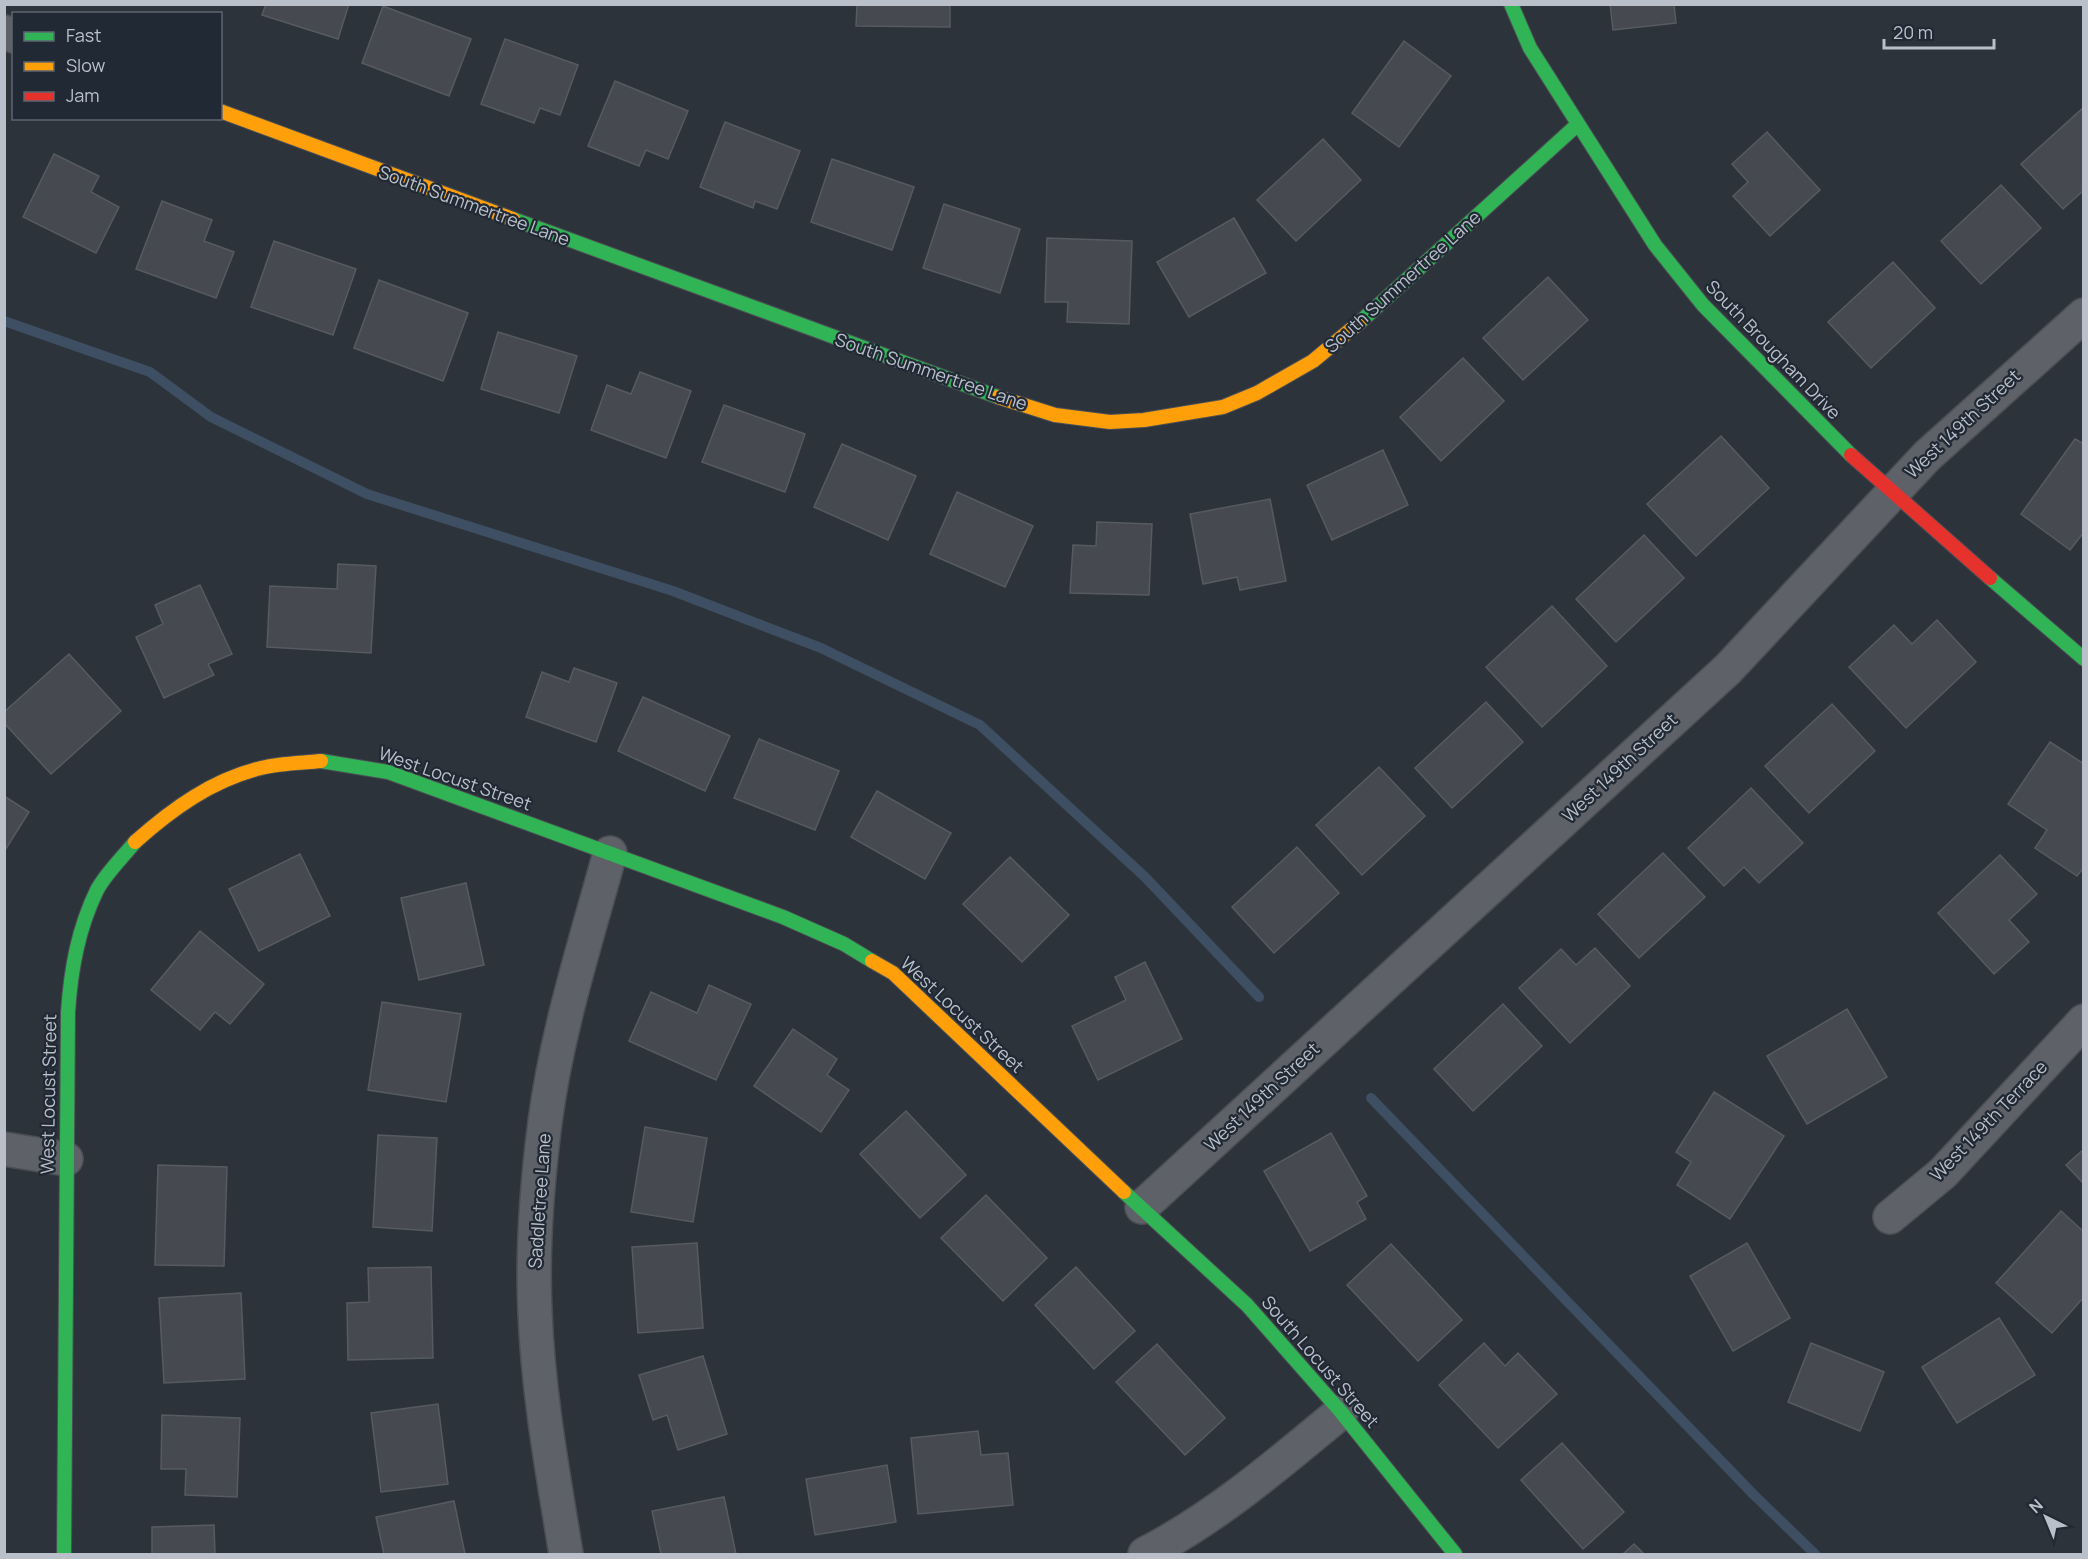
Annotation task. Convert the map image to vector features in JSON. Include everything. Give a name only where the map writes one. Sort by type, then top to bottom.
[{"type":"street","name":"South Brougham Drive","points":[[1511,4],[1530,48],[1577,125],[1654,245],[1702,304],[1819,425],[1891,493],[2084,658]]},
{"type":"street","name":"South Summertree Lane","points":[[222,112],[983,392],[1055,415],[1110,422],[1144,420],[1223,407],[1257,393],[1313,361],[1355,326],[1577,125]]},
{"type":"street","name":"West 149th Street","points":[[1142,1207],[1728,669],[1927,456],[2084,315]]},
{"type":"street","name":"West Locust Street","points":[[64,1554],[66,1159],[68,1012],[71,969],[80,935],[99,888],[135,841],[182,802],[229,778],[263,767],[322,761],[388,772],[783,917],[844,944],[893,973],[1067,1140],[1142,1207]]},
{"type":"street","name":"Saddletree Lane","points":[[566,1554],[544,1413],[535,1311],[537,1213],[545,1120],[564,1020],[610,853]]},
{"type":"street","name":"West 149th Terrace","points":[[1890,1217],[1943,1173],[2084,1021]]},
{"type":"street","points":[[4,1149],[66,1159]]},
{"type":"street","name":"South Locust Street","points":[[1142,1207],[1247,1305],[1341,1412],[1455,1554]]},
{"type":"street","points":[[1144,1554],[1177,1538],[1246,1491],[1341,1412]]},
{"type":"building","points":[[266,4],[349,4],[338,39],[262,15]]},
{"type":"building","points":[[857,4],[950,4],[950,27],[856,26]]},
{"type":"building","points":[[1610,4],[1674,4],[1676,23],[1613,30]]},
{"type":"building","points":[[383,6],[471,39],[449,96],[362,63]]},
{"type":"building","points":[[505,39],[578,65],[560,115],[540,108],[534,123],[481,104]]},
{"type":"building","points":[[1404,41],[1451,76],[1399,147],[1352,113]]},
{"type":"building","points":[[615,81],[688,111],[668,159],[646,150],[639,166],[588,146]]},
{"type":"building","points":[[2084,107],[2084,190],[2063,209],[2021,164]]},
{"type":"building","points":[[725,122],[800,151],[777,209],[755,201],[753,208],[700,187]]},
{"type":"building","points":[[1767,132],[1820,190],[1770,236],[1733,196],[1748,182],[1732,164]]},
{"type":"building","points":[[1323,139],[1361,180],[1296,241],[1257,200]]},
{"type":"building","points":[[54,154],[99,176],[91,192],[119,207],[96,253],[23,217]]},
{"type":"building","points":[[832,159],[914,187],[892,250],[811,222]]},
{"type":"building","points":[[2001,185],[2041,228],[1981,284],[1941,241]]},
{"type":"building","points":[[162,201],[212,220],[204,241],[234,252],[216,298],[136,269]]},
{"type":"building","points":[[944,204],[1020,229],[1000,293],[923,268]]},
{"type":"building","points":[[1234,218],[1266,273],[1189,317],[1157,262]]},
{"type":"building","points":[[1047,238],[1132,241],[1129,324],[1067,322],[1068,302],[1045,302]]},
{"type":"building","points":[[274,241],[356,269],[333,335],[251,307]]},
{"type":"building","points":[[1893,262],[1935,308],[1871,368],[1828,322]]},
{"type":"building","points":[[1548,277],[1588,320],[1523,380],[1483,338]]},
{"type":"building","points":[[379,280],[468,313],[443,381],[354,348]]},
{"type":"building","points":[[498,332],[577,356],[559,413],[481,389]]},
{"type":"building","points":[[1463,358],[1504,401],[1441,461],[1400,417]]},
{"type":"building","points":[[640,372],[691,391],[666,458],[591,430],[607,385],[631,394]]},
{"type":"building","points":[[724,405],[805,434],[785,492],[702,462]]},
{"type":"building","points":[[1721,436],[1769,488],[1696,556],[1647,504]]},
{"type":"building","points":[[2075,439],[2084,444],[2084,532],[2070,550],[2021,514]]},
{"type":"building","points":[[842,444],[916,476],[888,540],[814,507]]},
{"type":"building","points":[[1383,450],[1408,505],[1332,540],[1307,485]]},
{"type":"building","points":[[957,492],[1033,526],[1005,587],[930,554]]},
{"type":"building","points":[[1270,499],[1286,581],[1240,590],[1237,577],[1203,584],[1190,514]]},
{"type":"building","points":[[1097,522],[1152,524],[1149,595],[1070,593],[1073,545],[1096,546]]},
{"type":"building","points":[[1644,535],[1684,578],[1616,642],[1576,599]]},
{"type":"building","points":[[338,564],[376,566],[371,653],[267,647],[270,586],[337,589]]},
{"type":"building","points":[[200,585],[232,654],[208,664],[214,675],[164,698],[136,637],[163,624],[155,605]]},
{"type":"building","points":[[1552,606],[1607,666],[1542,727],[1486,667]]},
{"type":"building","points":[[1937,620],[1976,662],[1906,728],[1849,667],[1894,625],[1912,644]]},
{"type":"building","points":[[69,654],[121,711],[51,774],[4,723],[4,712]]},
{"type":"building","points":[[574,668],[617,683],[596,742],[526,717],[542,672],[569,682]]},
{"type":"building","points":[[643,697],[730,736],[705,791],[618,751]]},
{"type":"building","points":[[1486,702],[1523,742],[1452,808],[1415,768]]},
{"type":"building","points":[[1832,704],[1875,751],[1809,813],[1765,766]]},
{"type":"building","points":[[759,739],[839,771],[815,830],[734,798]]},
{"type":"building","points":[[2050,742],[2084,764],[2084,867],[2077,876],[2035,848],[2047,830],[2008,804]]},
{"type":"building","points":[[1379,767],[1425,816],[1362,875],[1316,825]]},
{"type":"building","points":[[1751,788],[1803,843],[1759,883],[1744,867],[1724,886],[1688,848]]},
{"type":"building","points":[[877,791],[951,833],[925,879],[851,837]]},
{"type":"building","points":[[4,796],[29,812],[4,852]]},
{"type":"building","points":[[1297,847],[1339,893],[1274,953],[1232,907]]},
{"type":"building","points":[[1663,853],[1705,897],[1639,958],[1598,914]]},
{"type":"building","points":[[300,854],[330,916],[259,951],[229,889]]},
{"type":"building","points":[[2000,855],[2037,894],[2009,920],[2029,942],[1994,974],[1938,913]]},
{"type":"building","points":[[1010,857],[1069,915],[1022,962],[963,904]]},
{"type":"building","points":[[466,883],[484,965],[419,980],[401,898]]},
{"type":"building","points":[[200,931],[264,984],[230,1024],[215,1012],[200,1030],[151,990]]},
{"type":"building","points":[[1595,948],[1630,986],[1570,1043],[1519,988],[1561,949],[1576,965]]},
{"type":"building","points":[[1145,962],[1182,1039],[1098,1080],[1072,1026],[1126,1000],[1115,977]]},
{"type":"building","points":[[709,985],[751,1004],[716,1080],[629,1041],[651,992],[697,1013]]},
{"type":"building","points":[[382,1002],[461,1014],[446,1102],[368,1090]]},
{"type":"building","points":[[1503,1004],[1542,1046],[1473,1111],[1434,1069]]},
{"type":"building","points":[[1847,1009],[1887,1077],[1807,1124],[1767,1056]]},
{"type":"building","points":[[793,1029],[837,1059],[827,1075],[849,1090],[821,1132],[754,1086]]},
{"type":"building","points":[[1714,1092],[1784,1136],[1730,1219],[1677,1185],[1691,1162],[1676,1152]]},
{"type":"building","points":[[906,1111],[966,1175],[920,1218],[860,1154]]},
{"type":"building","points":[[645,1127],[707,1138],[693,1222],[631,1212]]},
{"type":"building","points":[[1331,1133],[1367,1196],[1357,1202],[1366,1219],[1310,1251],[1264,1171]]},
{"type":"building","points":[[378,1135],[437,1138],[432,1231],[373,1227]]},
{"type":"building","points":[[2084,1149],[2084,1184],[2066,1165]]},
{"type":"building","points":[[158,1165],[227,1167],[224,1266],[155,1265]]},
{"type":"building","points":[[986,1195],[1047,1258],[1003,1301],[941,1238]]},
{"type":"building","points":[[2061,1211],[2084,1232],[2084,1297],[2052,1333],[1996,1283]]},
{"type":"building","points":[[697,1243],[703,1328],[638,1333],[632,1247]]},
{"type":"building","points":[[1747,1243],[1790,1318],[1733,1351],[1690,1276]]},
{"type":"building","points":[[1391,1244],[1462,1320],[1418,1361],[1347,1285]]},
{"type":"building","points":[[431,1267],[433,1358],[348,1360],[347,1303],[369,1302],[368,1268]]},
{"type":"building","points":[[1076,1267],[1135,1331],[1094,1369],[1035,1305]]},
{"type":"building","points":[[241,1293],[245,1379],[164,1383],[159,1298]]},
{"type":"building","points":[[1999,1318],[2035,1375],[1957,1423],[1922,1367]]},
{"type":"building","points":[[1484,1343],[1505,1366],[1518,1353],[1557,1394],[1498,1448],[1439,1385]]},
{"type":"building","points":[[1811,1343],[1884,1372],[1860,1431],[1788,1402]]},
{"type":"building","points":[[1157,1344],[1225,1418],[1185,1455],[1116,1382]]},
{"type":"building","points":[[703,1356],[727,1434],[678,1450],[667,1415],[653,1420],[639,1375]]},
{"type":"building","points":[[438,1404],[448,1484],[381,1492],[371,1413]]},
{"type":"building","points":[[162,1415],[240,1418],[237,1497],[185,1495],[186,1469],[161,1469]]},
{"type":"building","points":[[978,1431],[981,1455],[1008,1453],[1013,1505],[918,1514],[911,1438]]},
{"type":"building","points":[[1562,1443],[1624,1512],[1583,1549],[1521,1480]]},
{"type":"building","points":[[887,1465],[896,1522],[815,1535],[806,1479]]},
{"type":"building","points":[[724,1497],[736,1554],[661,1554],[652,1511]]},
{"type":"building","points":[[454,1501],[465,1554],[384,1554],[376,1517]]},
{"type":"building","points":[[214,1525],[215,1554],[152,1554],[152,1527]]},
{"type":"building","points":[[1634,1544],[1644,1554],[1623,1554]]},
{"type":"waterway","points":[[4,321],[150,372],[211,417],[367,494],[673,591],[821,648],[980,725],[1145,877],[1259,997]]},
{"type":"waterway","points":[[1371,1098],[1754,1495],[1815,1554]]},
{"type":"traffic: fast","points":[[1511,4],[1530,48],[1655,245],[1703,305],[1851,455]]},
{"type":"traffic: fast","points":[[1360,322],[1577,125]]},
{"type":"traffic: fast","points":[[513,219],[998,397]]},
{"type":"traffic: fast","points":[[1990,578],[2084,659]]},
{"type":"traffic: fast","points":[[321,761],[388,772],[783,917],[844,944],[872,961]]},
{"type":"traffic: fast","points":[[64,1554],[69,996],[73,965],[90,905],[105,877],[135,842]]},
{"type":"traffic: fast","points":[[1124,1192],[1247,1305],[1341,1412],[1455,1554]]},
{"type":"traffic: slow","points":[[222,112],[513,219]]},
{"type":"traffic: slow","points":[[998,397],[1055,415],[1110,422],[1144,420],[1223,407],[1257,393],[1313,361],[1360,322]]},
{"type":"traffic: slow","points":[[135,842],[178,807],[226,780],[268,766],[321,761]]},
{"type":"traffic: slow","points":[[872,961],[893,973],[1124,1192]]},
{"type":"traffic: jam","points":[[1851,455],[1990,578]]}]
